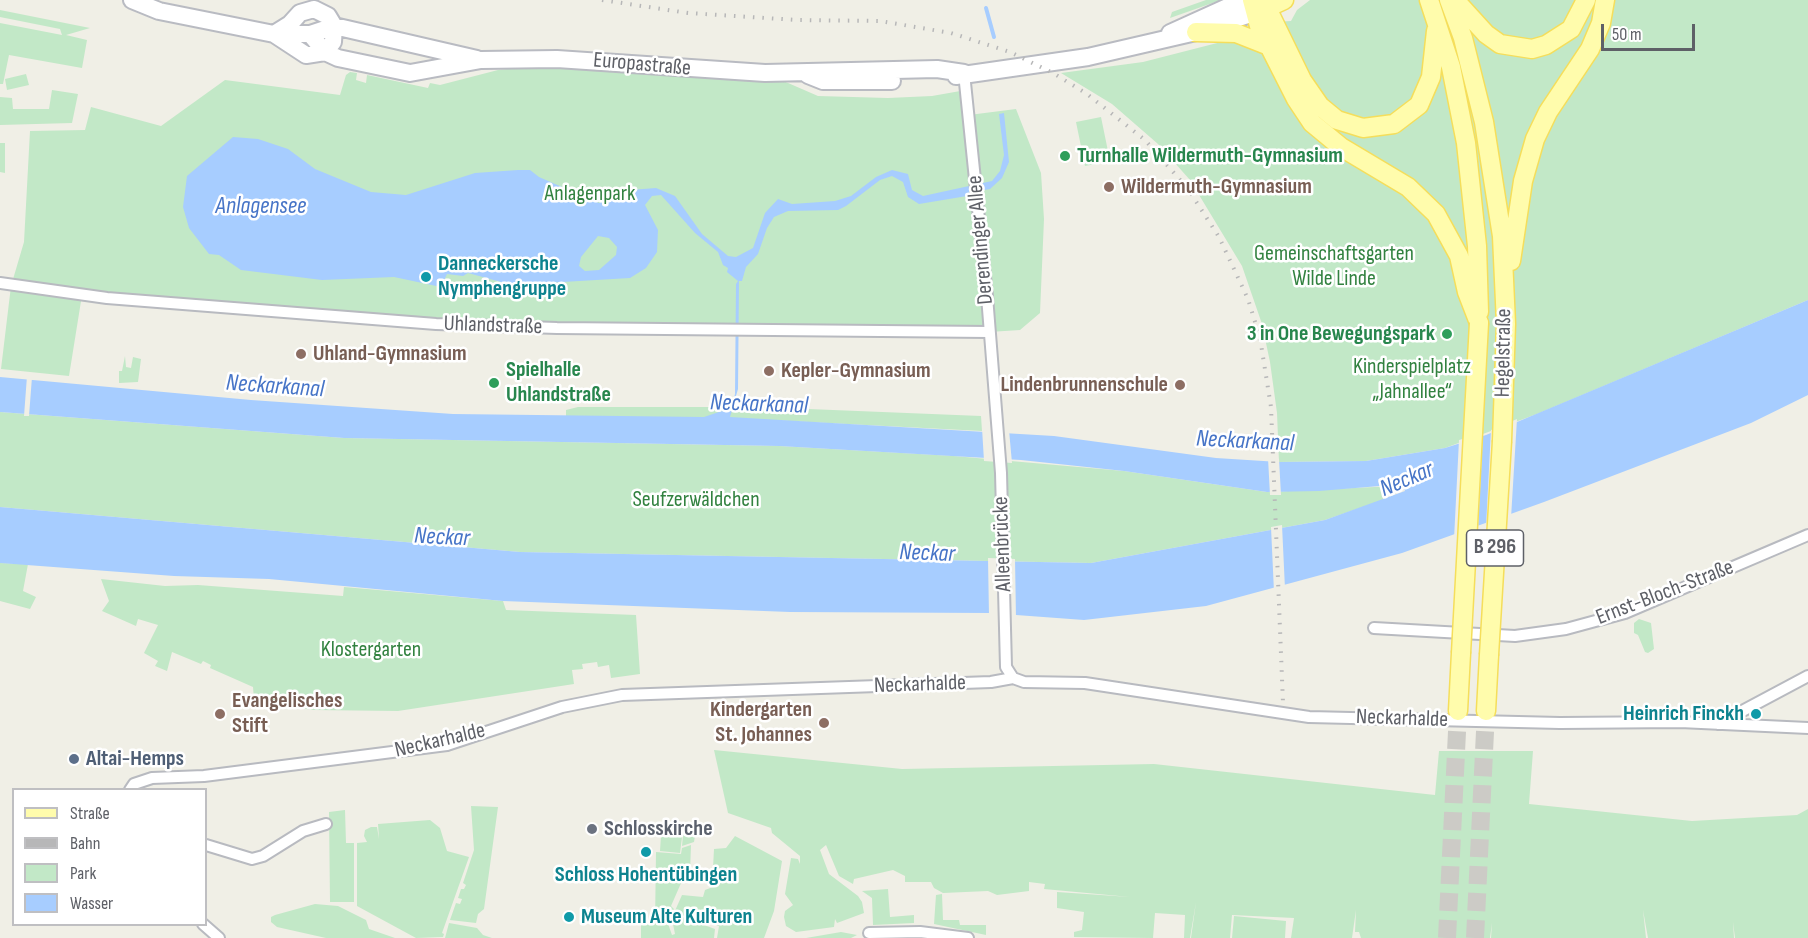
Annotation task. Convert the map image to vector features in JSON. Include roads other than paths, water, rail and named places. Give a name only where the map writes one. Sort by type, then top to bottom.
[{"type":"main road","name":"Europastraße","points":[[1255,4],[1284,0]]},
{"type":"main road","name":"Hegelstraße","points":[[1429,0],[1437,20],[1460,105],[1475,218],[1479,323],[1458,711]]},
{"type":"main road","name":"Hegelstraße","points":[[1449,0],[1463,38],[1480,101],[1498,206],[1505,301],[1502,441],[1486,711]]},
{"type":"main road","points":[[1455,0],[1486,34],[1500,44],[1532,49],[1546,45],[1571,29],[1586,0]]},
{"type":"main road","points":[[1505,301],[1521,195],[1535,138],[1548,112],[1590,49],[1601,23],[1605,0]]},
{"type":"main road","points":[[1255,4],[1320,106],[1336,120],[1363,128],[1394,124],[1408,116],[1423,99],[1434,63],[1437,20]]},
{"type":"main road","points":[[1255,4],[1269,46],[1296,99],[1317,129],[1341,147],[1408,187],[1436,214],[1448,231],[1459,256],[1467,292],[1479,323]]},
{"type":"main road","points":[[1196,32],[1236,33],[1269,46]]},
{"type":"street","points":[[132,0],[159,11],[274,34],[310,34],[334,26]]},
{"type":"street","name":"Europastraße","points":[[274,34],[306,55],[325,52],[338,58],[410,73],[481,60],[557,59],[726,72],[803,73],[825,70],[944,69],[964,73],[1076,60],[1196,32],[1255,4]]},
{"type":"street","name":"Europastraße","points":[[1156,40],[1191,21],[1255,4]]},
{"type":"street","points":[[274,34],[307,10],[321,11],[334,26],[333,42],[325,52],[310,34]]},
{"type":"street","name":"Europastraße","points":[[334,26],[481,60]]},
{"type":"street","name":"Derendinger Allee","points":[[964,73],[996,410]]},
{"type":"street","name":"Uhlandstraße","points":[[0,283],[107,298],[436,324],[557,328],[989,332]]},
{"type":"street","name":"Alleenbrücke","points":[[996,410],[1004,534],[1006,667],[1013,678]]},
{"type":"street","name":"Ernst-Bloch-Straße","points":[[1374,628],[1515,636],[1566,629],[1625,613],[1808,535]]},
{"type":"street","points":[[1717,724],[1808,676]]},
{"type":"street","name":"Neckarhalde","points":[[130,788],[152,778],[215,774],[447,744],[562,707],[622,695],[991,682],[1013,678],[1024,682],[1086,683],[1309,717],[1538,723],[1717,724],[1808,728]]},
{"type":"street","points":[[207,845],[252,859],[263,856],[303,831],[326,824]]},
{"type":"street","points":[[205,926],[219,938]]},
{"type":"street","points":[[869,933],[920,932],[968,938]]},
{"type":"water","points":[[1004,113],[1009,162],[1002,178],[990,189],[967,193],[967,196],[919,204],[908,197],[903,182],[892,176],[880,180],[838,210],[788,211],[774,217],[767,228],[758,254],[746,267],[742,281],[739,281],[738,389],[730,417],[1054,436],[1216,458],[1279,462],[1366,461],[1445,448],[1486,435],[1808,300],[1808,395],[1751,423],[1402,553],[1206,606],[1084,620],[989,613],[790,612],[503,601],[269,579],[174,576],[0,563],[0,507],[520,552],[1091,563],[1325,520],[1405,491],[1403,485],[1392,485],[1319,491],[1267,492],[1124,471],[1021,460],[779,446],[344,438],[0,412],[0,377],[251,400],[453,414],[704,417],[722,411],[727,412],[731,408],[735,394],[736,284],[738,281],[727,272],[728,268],[723,265],[718,252],[695,233],[661,195],[652,196],[645,205],[658,230],[657,252],[646,268],[630,278],[512,285],[468,273],[463,276],[447,274],[441,287],[394,277],[322,280],[241,270],[219,255],[209,254],[189,228],[183,207],[187,176],[233,137],[258,139],[288,149],[315,169],[371,192],[406,195],[475,173],[518,170],[530,170],[539,177],[599,203],[630,190],[656,188],[675,196],[702,234],[728,256],[736,257],[753,248],[765,213],[778,199],[792,204],[835,201],[851,196],[876,177],[892,170],[908,174],[912,190],[923,196],[992,181],[1000,171],[1004,155],[999,114]],"holes":[[[598,236],[609,238],[617,247],[616,255],[599,270],[585,271],[579,266],[581,257]]]},
{"type":"waterway","points":[[986,8],[994,37]]},
{"type":"tunnel","points":[[1447,938],[1458,711]]},
{"type":"tunnel","points":[[1475,938],[1486,711]]},
{"type":"railway","points":[[602,0],[688,13],[797,20],[880,21],[951,33],[1010,52],[1053,73],[1087,94],[1145,140],[1188,189],[1219,237],[1248,299],[1260,338],[1271,407],[1283,703]]},
{"type":"place","name":"Turnhalle Wildermuth-Gymnasium","points":[[1065,156]]},
{"type":"place","name":"Wildermuth-Gymnasium","points":[[1109,187]]},
{"type":"place","name":"Danneckersche Nymphengruppe","points":[[426,277]]},
{"type":"place","name":"3 in One Bewegungspark","points":[[1447,334]]},
{"type":"place","name":"Uhland-Gymnasium","points":[[301,354]]},
{"type":"place","name":"Kepler-Gymnasium","points":[[769,371]]},
{"type":"place","name":"Spielhalle Uhlandstraße","points":[[494,383]]},
{"type":"place","name":"Lindenbrunnenschule","points":[[1180,385]]},
{"type":"place","name":"Evangelisches Stift","points":[[220,714]]},
{"type":"place","name":"Heinrich Finckh","points":[[1756,714]]},
{"type":"place","name":"Kindergarten St. Johannes","points":[[824,723]]},
{"type":"place","name":"Altai-Hemps","points":[[74,759]]},
{"type":"place","name":"Schlosskirche","points":[[592,829]]},
{"type":"place","name":"Schloss Hohentübingen","points":[[646,852]]},
{"type":"place","name":"Museum Alte Kulturen","points":[[569,917]]},
{"type":"park label","name":"Anlagenpark","points":[[590,194]]},
{"type":"park label","name":"Gemeinschaftsgarten Wilde Linde","points":[[1334,266]]},
{"type":"park label","name":"Kinderspielplatz „Jahnallee“","points":[[1412,380]]},
{"type":"park label","name":"Seufzerwäldchen","points":[[696,500]]},
{"type":"park label","name":"Klostergarten","points":[[371,650]]},
{"type":"water label","name":"Anlagensee","points":[[261,207]]},
{"type":"water label","name":"Neckarkanal","points":[[275,387]]},
{"type":"water label","name":"Neckarkanal","points":[[759,405]]},
{"type":"water label","name":"Neckarkanal","points":[[1245,442]]},
{"type":"water label","name":"Neckar","points":[[1407,480]]},
{"type":"water label","name":"Neckar","points":[[442,538]]},
{"type":"water label","name":"Neckar","points":[[927,554]]}]
